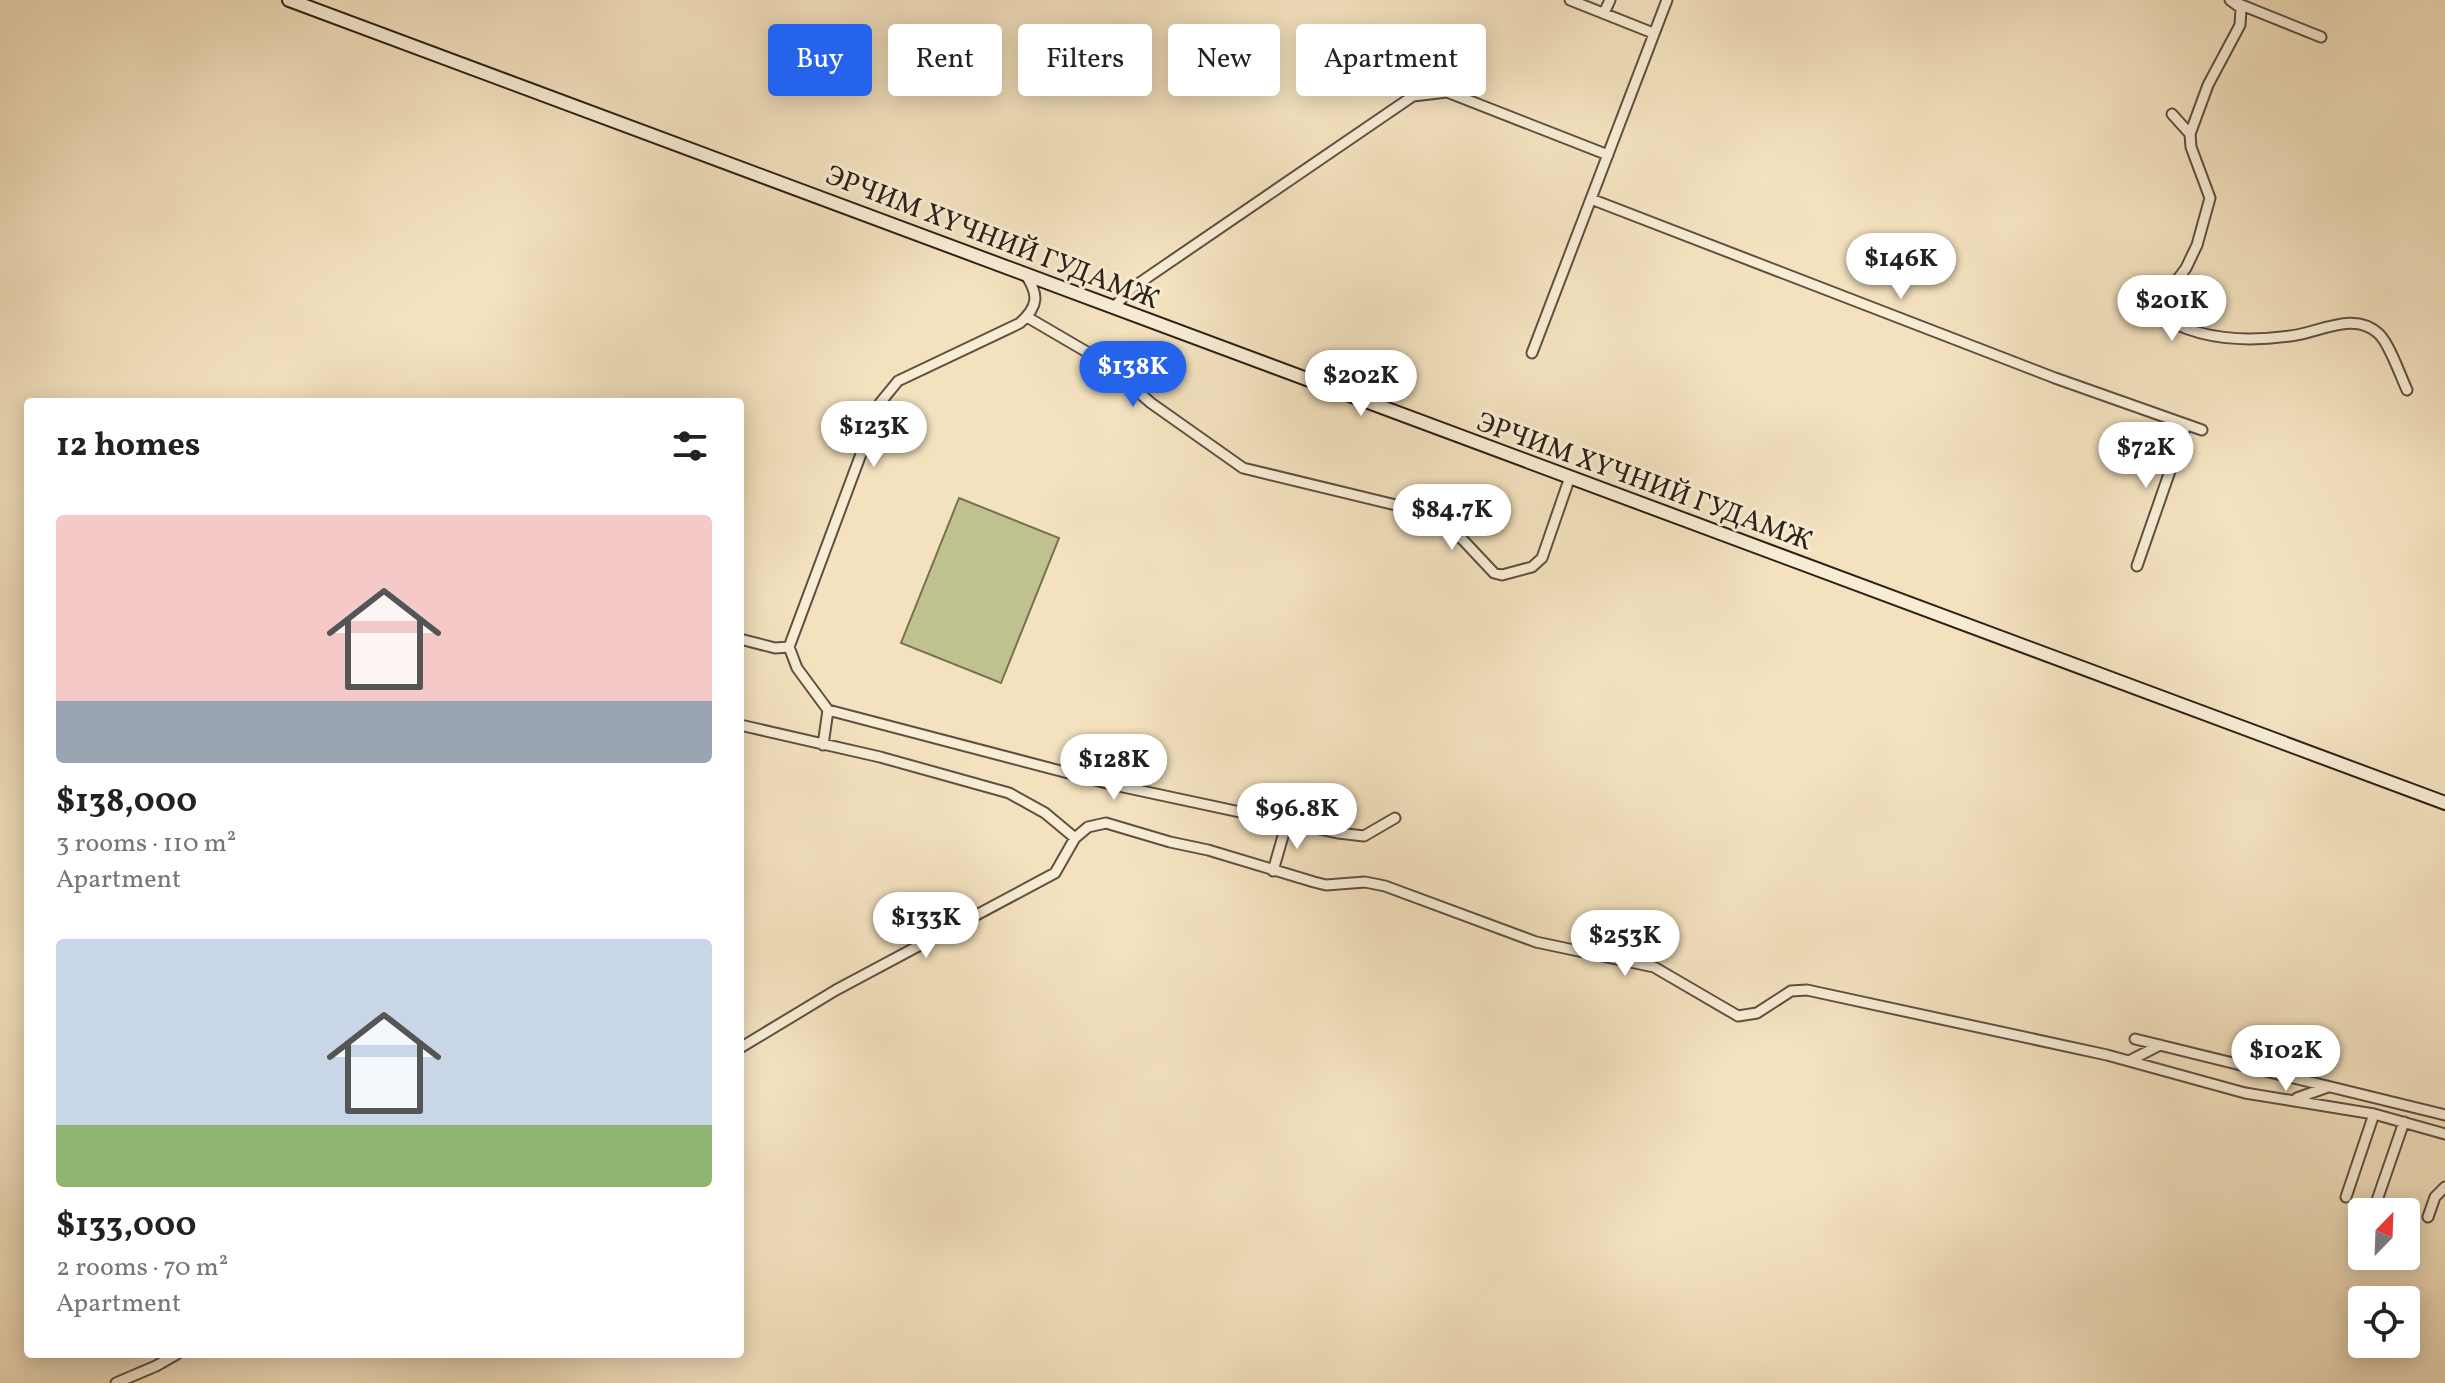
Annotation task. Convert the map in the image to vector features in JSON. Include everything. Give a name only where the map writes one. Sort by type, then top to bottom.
[{"type":"main road","name":"ЭРЧИМ ХҮЧНИЙ ГУДАМЖ","points":[[289,0],[2445,803]]},
{"type":"street","points":[[1570,0],[1653,33]]},
{"type":"street","points":[[1604,13],[1610,0]]},
{"type":"street","points":[[1532,353],[1667,0]]},
{"type":"street","points":[[2231,0],[2321,37]]},
{"type":"street","points":[[2231,0],[2241,8],[2240,25],[2208,85],[2190,134],[2191,147],[2210,198],[2197,245],[2186,268],[2158,306],[2158,314],[2176,326],[2240,339],[2291,336],[2347,323],[2364,324],[2380,335],[2407,390]]},
{"type":"street","points":[[1114,307],[1132,288],[1413,96],[1447,92],[1608,155]]},
{"type":"street","points":[[2172,114],[2190,134]]},
{"type":"street","points":[[1591,199],[2055,378],[2202,430]]},
{"type":"street","points":[[1023,273],[1037,296],[1035,306],[1027,317],[1002,334],[898,381],[880,403],[789,647],[797,668],[828,710],[1114,785],[1352,836],[1364,836],[1395,818]]},
{"type":"street","points":[[1027,317],[1104,362],[1151,403],[1243,468],[1429,513],[1463,540],[1494,573],[1502,575],[1532,567],[1542,558],[1570,477]]},
{"type":"street","points":[[2137,566],[2186,425]]},
{"type":"street","points":[[744,640],[775,648],[789,647]]},
{"type":"street","points":[[823,745],[828,710]]},
{"type":"street","points":[[744,726],[880,757],[1009,793],[1045,813],[1075,838]]},
{"type":"street","points":[[1273,871],[1287,822]]},
{"type":"street","points":[[744,1046],[836,990],[1055,873],[1075,838],[1088,827],[1106,823],[1326,885],[1346,882],[1385,886],[1536,942],[1654,967],[1738,1016],[1757,1013],[1791,991],[1807,990],[2129,1061],[2245,1093],[2374,1114],[2445,1134]]},
{"type":"street","points":[[2135,1039],[2445,1115]]},
{"type":"street","points":[[2129,1061],[2160,1045]]},
{"type":"street","points":[[2290,1100],[2328,1087]]},
{"type":"street","points":[[2346,1197],[2374,1114]]},
{"type":"street","points":[[2378,1198],[2404,1122]]},
{"type":"street","points":[[2428,1217],[2435,1197],[2445,1187]]},
{"type":"street","points":[[116,1383],[170,1358]]},
{"type":"green space","points":[[959,498],[1059,538],[1001,683],[901,643]]}]
